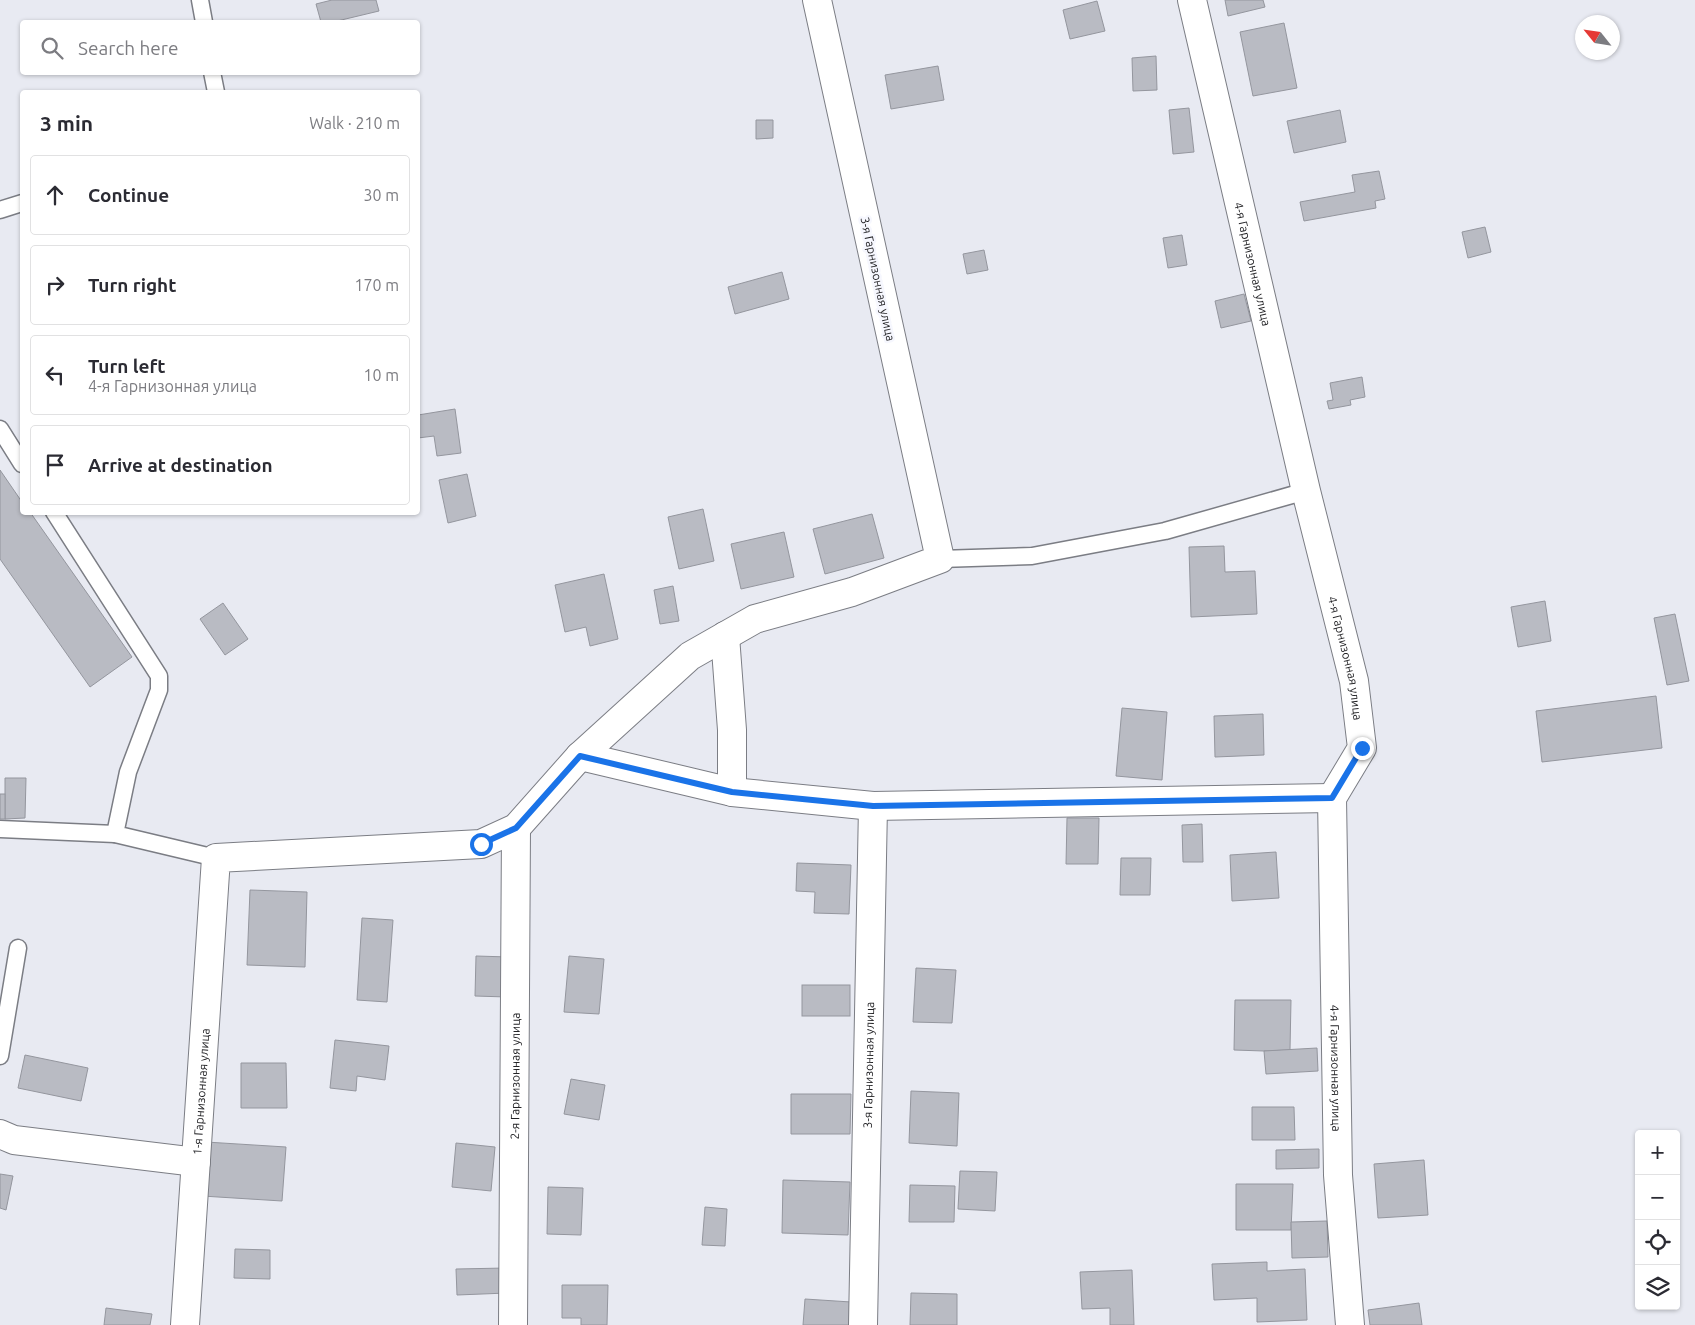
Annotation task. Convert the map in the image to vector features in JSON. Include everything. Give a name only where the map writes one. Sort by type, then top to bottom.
[{"type":"street","name":"3-я Гарнизонная улица","points":[[816,0],[940,559]]},
{"type":"street","name":"4-я Гарнизонная улица","points":[[1192,0],[1306,490],[1354,681],[1362,748],[1332,798],[1338,1175],[1350,1325]]},
{"type":"street","points":[[216,858],[481,844],[516,828],[580,756],[690,656],[755,619],[852,592],[940,559]]},
{"type":"street","points":[[725,636],[732,730],[732,792]]},
{"type":"street","points":[[580,756],[732,792],[873,806],[1332,798]]},
{"type":"street","name":"3-я Гарнизонная улица","points":[[863,1325],[873,806]]},
{"type":"street","name":"2-я Гарнизонная улица","points":[[514,1325],[516,828]]},
{"type":"street","name":"1-я Гарнизонная улица","points":[[185,1325],[216,858]]},
{"type":"street","points":[[0,1134],[14,1140],[196,1162]]},
{"type":"lane","points":[[200,0],[204,20]]},
{"type":"lane","points":[[213,75],[216,90]]},
{"type":"lane","points":[[0,210],[20,204]]},
{"type":"lane","points":[[0,429],[20,461]]},
{"type":"lane","points":[[940,559],[1032,556],[1165,531],[1306,490]]},
{"type":"lane","points":[[56,515],[159,676],[159,690],[128,772],[115,834]]},
{"type":"lane","points":[[0,829],[115,834],[216,858]]},
{"type":"lane","points":[[0,1056],[18,948]]},
{"type":"building","points":[[332,0],[376,0],[379,11],[341,20],[320,20],[316,4]]},
{"type":"building","points":[[1225,0],[1263,0],[1265,7],[1228,16]]},
{"type":"building","points":[[1097,1],[1105,31],[1070,39],[1063,10]]},
{"type":"building","points":[[1284,23],[1297,88],[1253,96],[1240,32]]},
{"type":"building","points":[[1156,56],[1157,90],[1133,91],[1132,58]]},
{"type":"building","points":[[938,66],[944,100],[891,109],[885,75]]},
{"type":"building","points":[[1189,108],[1194,152],[1173,154],[1169,110]]},
{"type":"building","points":[[1340,110],[1346,142],[1294,153],[1287,121]]},
{"type":"building","points":[[756,120],[773,120],[773,138],[756,139]]},
{"type":"building","points":[[1379,171],[1385,199],[1375,201],[1376,208],[1304,221],[1300,202],[1355,192],[1352,175]]},
{"type":"building","points":[[1485,227],[1491,252],[1468,258],[1462,232]]},
{"type":"building","points":[[1182,235],[1187,265],[1168,268],[1163,238]]},
{"type":"building","points":[[984,250],[988,270],[967,274],[963,254]]},
{"type":"building","points":[[782,272],[789,299],[735,314],[728,287]]},
{"type":"building","points":[[1244,294],[1251,321],[1221,328],[1215,301]]},
{"type":"building","points":[[1362,377],[1365,397],[1350,400],[1351,405],[1329,409],[1327,401],[1333,400],[1330,383]]},
{"type":"building","points":[[455,409],[461,453],[437,456],[434,436],[420,438],[420,415]]},
{"type":"building","points":[[0,470],[20,499],[20,515],[32,515],[132,657],[90,687],[0,559]]},
{"type":"building","points":[[467,474],[476,516],[448,523],[439,480]]},
{"type":"building","points":[[703,509],[714,561],[679,569],[668,517]]},
{"type":"building","points":[[872,514],[884,558],[825,574],[813,529]]},
{"type":"building","points":[[784,532],[794,577],[741,589],[731,544]]},
{"type":"building","points":[[1224,546],[1225,572],[1255,571],[1257,614],[1191,617],[1189,547]]},
{"type":"building","points":[[604,574],[618,639],[590,646],[586,627],[565,632],[555,585]]},
{"type":"building","points":[[673,586],[679,621],[660,624],[654,590]]},
{"type":"building","points":[[1545,601],[1551,641],[1518,647],[1511,607]]},
{"type":"building","points":[[223,603],[248,639],[225,655],[200,619]]},
{"type":"building","points":[[1675,614],[1689,681],[1667,685],[1654,618]]},
{"type":"building","points":[[1656,696],[1662,748],[1542,762],[1536,711]]},
{"type":"building","points":[[1122,708],[1167,712],[1162,780],[1116,776]]},
{"type":"building","points":[[1263,714],[1264,755],[1215,757],[1214,716]]},
{"type":"building","points":[[5,778],[26,778],[25,818],[5,819]]},
{"type":"building","points":[[0,794],[5,794],[5,819],[0,819]]},
{"type":"building","points":[[1067,818],[1099,818],[1098,864],[1066,864]]},
{"type":"building","points":[[1202,824],[1203,862],[1183,862],[1182,825]]},
{"type":"building","points":[[1276,852],[1279,898],[1232,901],[1230,855]]},
{"type":"building","points":[[1121,858],[1151,858],[1150,895],[1120,895]]},
{"type":"building","points":[[797,863],[851,865],[849,914],[814,913],[815,892],[796,891]]},
{"type":"building","points":[[250,890],[307,892],[305,967],[247,965]]},
{"type":"building","points":[[362,918],[393,920],[387,1002],[357,1000]]},
{"type":"building","points":[[476,956],[509,957],[507,997],[475,996]]},
{"type":"building","points":[[569,956],[604,959],[599,1014],[564,1012]]},
{"type":"building","points":[[916,968],[956,970],[952,1023],[913,1022]]},
{"type":"building","points":[[802,985],[850,985],[850,1016],[802,1016]]},
{"type":"building","points":[[1235,1000],[1291,1000],[1290,1050],[1234,1050]]},
{"type":"building","points":[[335,1040],[389,1046],[385,1080],[357,1076],[356,1091],[330,1088]]},
{"type":"building","points":[[1317,1048],[1318,1071],[1266,1074],[1264,1051]]},
{"type":"building","points":[[25,1055],[88,1068],[81,1101],[18,1088]]},
{"type":"building","points":[[241,1063],[286,1063],[287,1108],[241,1108]]},
{"type":"building","points":[[571,1079],[605,1085],[599,1120],[564,1114]]},
{"type":"building","points":[[911,1091],[959,1093],[957,1146],[909,1143]]},
{"type":"building","points":[[791,1094],[851,1094],[850,1134],[791,1134]]},
{"type":"building","points":[[1252,1107],[1294,1107],[1295,1140],[1252,1140]]},
{"type":"building","points":[[206,1142],[286,1147],[282,1201],[202,1196]]},
{"type":"building","points":[[456,1143],[495,1147],[491,1191],[452,1187]]},
{"type":"building","points":[[1319,1149],[1319,1168],[1276,1169],[1276,1150]]},
{"type":"building","points":[[1424,1160],[1428,1215],[1378,1218],[1374,1164]]},
{"type":"building","points":[[960,1171],[997,1172],[995,1211],[958,1209]]},
{"type":"building","points":[[0,1174],[13,1176],[6,1210],[0,1208]]},
{"type":"building","points":[[783,1180],[850,1182],[848,1235],[782,1233]]},
{"type":"building","points":[[1236,1184],[1293,1184],[1291,1230],[1236,1230]]},
{"type":"building","points":[[910,1185],[955,1186],[954,1222],[909,1222]]},
{"type":"building","points":[[548,1187],[583,1188],[581,1235],[547,1234]]},
{"type":"building","points":[[705,1207],[727,1209],[725,1246],[702,1245]]},
{"type":"building","points":[[1327,1221],[1328,1257],[1292,1258],[1291,1222]]},
{"type":"building","points":[[235,1249],[270,1250],[270,1279],[234,1278]]},
{"type":"building","points":[[1267,1262],[1267,1271],[1305,1269],[1307,1320],[1257,1322],[1257,1298],[1214,1300],[1212,1264]]},
{"type":"building","points":[[506,1268],[507,1293],[457,1295],[456,1269]]},
{"type":"building","points":[[1132,1270],[1134,1325],[1110,1325],[1110,1308],[1082,1309],[1080,1272]]},
{"type":"building","points":[[562,1285],[608,1285],[607,1325],[581,1325],[581,1318],[562,1318]]},
{"type":"building","points":[[911,1293],[957,1294],[957,1325],[910,1325]]},
{"type":"building","points":[[805,1299],[851,1302],[849,1325],[803,1325]]},
{"type":"building","points":[[1419,1303],[1422,1325],[1370,1325],[1368,1310]]},
{"type":"building","points":[[106,1308],[152,1314],[150,1325],[104,1325]]},
{"type":"route","points":[[481,844],[516,828],[580,756],[732,792],[873,806],[1332,798],[1362,748]]}]
